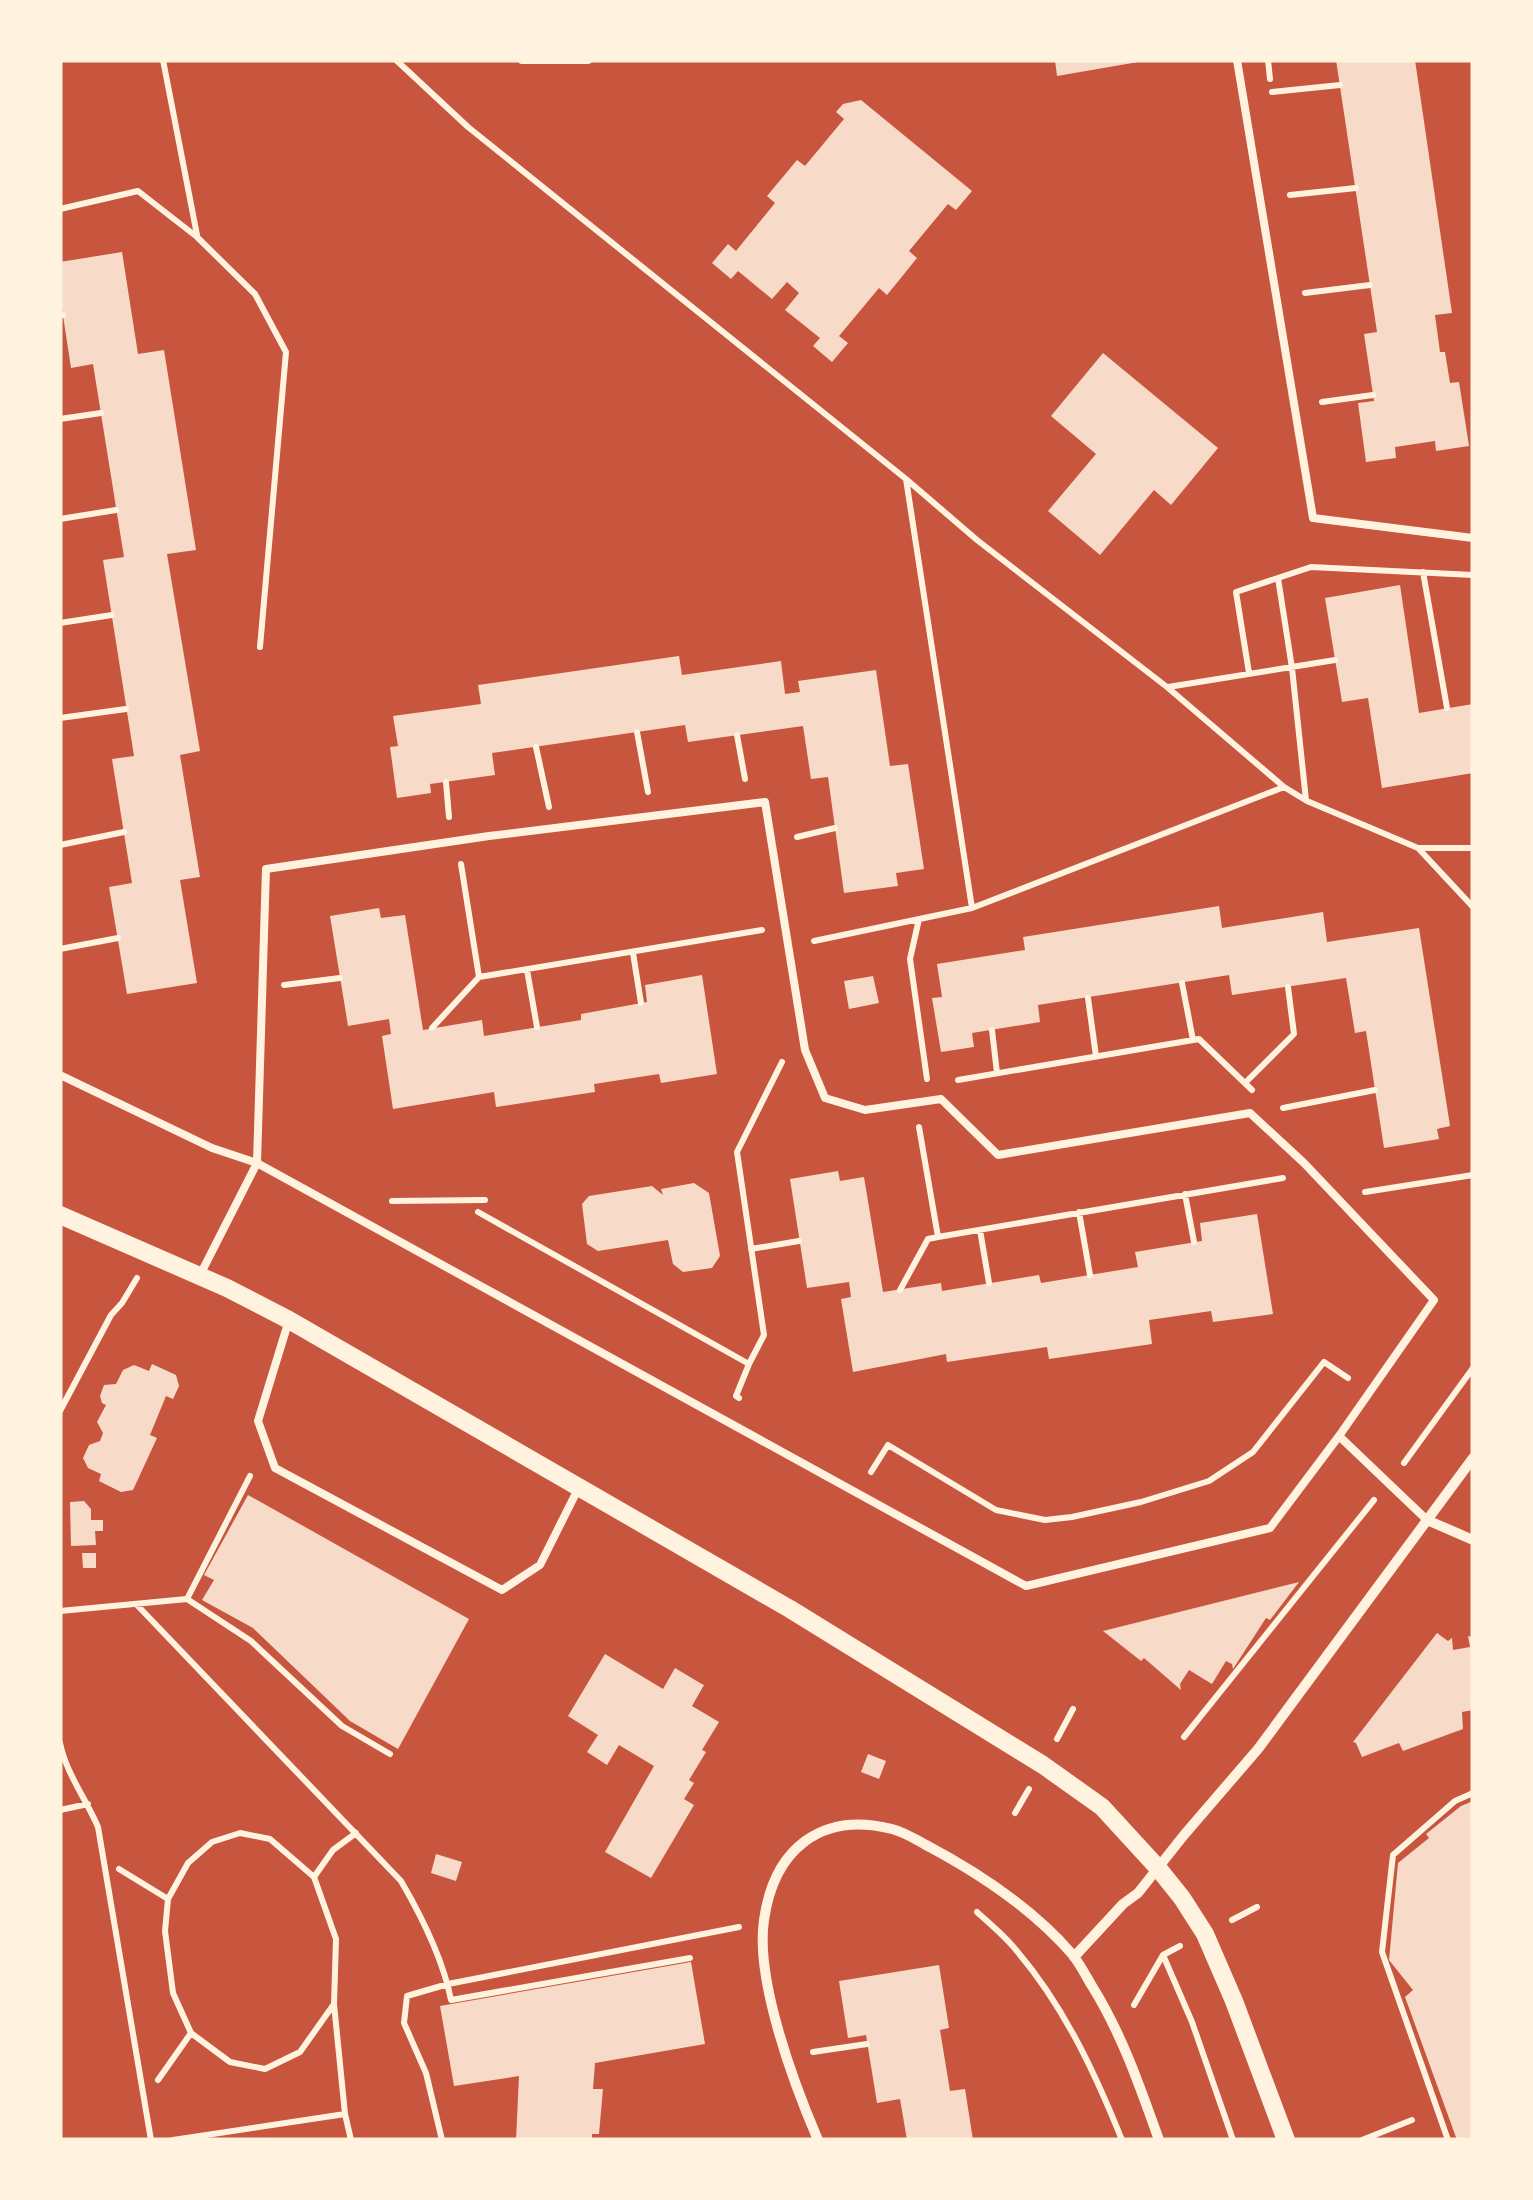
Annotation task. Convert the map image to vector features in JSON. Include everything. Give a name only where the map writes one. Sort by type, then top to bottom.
[{"type":"street","points":[[60,1215],[289,1320],[790,1609],[1043,1764],[1102,1808],[1158,1868],[1205,1934],[1286,2140]]},
{"type":"street","points":[[1074,1957],[1138,1893],[1258,1749],[1473,1458]]},
{"type":"street","points":[[1427,1520],[1473,1540]]},
{"type":"street","points":[[818,2140],[786,2056],[765,1970],[763,1922],[772,1886],[789,1856],[808,1837],[833,1826],[860,1823],[896,1830],[963,1864],[1040,1922],[1074,1957],[1107,2010],[1136,2074],[1159,2140]]},
{"type":"lane","points":[[522,60],[588,60]]},
{"type":"lane","points":[[1236,60],[1313,518],[1473,538]]},
{"type":"lane","points":[[60,1075],[212,1148],[257,1162],[1026,1586],[1270,1528],[1434,1300],[1304,1163],[1250,1114],[998,1156],[941,1099],[865,1110],[826,1098],[805,1050],[765,802],[488,836],[266,870],[257,1162],[199,1276]]},
{"type":"lane","points":[[289,1320],[258,1421],[275,1468],[502,1590],[540,1565],[579,1487]]},
{"type":"lane","points":[[1339,1436],[1427,1520]]},
{"type":"path","points":[[163,60],[197,237]]},
{"type":"path","points":[[396,60],[468,127],[977,540],[1167,687],[1284,787],[1306,801],[1418,848],[1473,848]]},
{"type":"path","points":[[1268,60],[1275,109]]},
{"type":"path","points":[[1272,92],[1340,84]]},
{"type":"path","points":[[1287,178],[1290,195],[1356,188]]},
{"type":"path","points":[[60,209],[138,191],[197,237],[255,294],[286,352],[260,647]]},
{"type":"path","points":[[1305,293],[1370,286]]},
{"type":"path","points":[[1322,402],[1373,395]]},
{"type":"path","points":[[60,419],[101,413]]},
{"type":"path","points":[[906,479],[972,908]]},
{"type":"path","points":[[60,519],[116,510]]},
{"type":"path","points":[[1249,674],[1236,592],[1311,567],[1473,576]]},
{"type":"path","points":[[1423,572],[1447,708]]},
{"type":"path","points":[[1278,578],[1306,801]]},
{"type":"path","points":[[60,623],[112,615]]},
{"type":"path","points":[[1167,687],[1335,660]]},
{"type":"path","points":[[60,718],[126,709]]},
{"type":"path","points":[[632,796],[648,793],[638,732]]},
{"type":"path","points":[[737,735],[745,779],[762,776]]},
{"type":"path","points":[[536,746],[549,808],[565,806]]},
{"type":"path","points":[[446,782],[450,823]]},
{"type":"path","points":[[808,942],[972,908],[1284,787]]},
{"type":"path","points":[[791,838],[835,828]]},
{"type":"path","points":[[60,845],[124,832]]},
{"type":"path","points":[[1418,848],[1473,907]]},
{"type":"path","points":[[460,860],[478,977]]},
{"type":"path","points":[[919,918],[910,959],[928,1086]]},
{"type":"path","points":[[432,1028],[478,977],[769,929]]},
{"type":"path","points":[[60,949],[118,938]]},
{"type":"path","points":[[633,952],[641,1003]]},
{"type":"path","points":[[527,970],[536,1028]]},
{"type":"path","points":[[283,986],[340,978]]},
{"type":"path","points":[[1182,983],[1193,1040]]},
{"type":"path","points":[[1245,1083],[1294,1034],[1288,987]]},
{"type":"path","points":[[1088,998],[1096,1056]]},
{"type":"path","points":[[992,1030],[997,1074]]},
{"type":"path","points":[[946,1082],[1199,1039],[1258,1096]]},
{"type":"path","points":[[753,1406],[736,1396],[764,1336],[736,1152],[789,1047]]},
{"type":"path","points":[[1272,1110],[1375,1090]]},
{"type":"path","points":[[918,1123],[938,1237]]},
{"type":"path","points":[[1373,1207],[1359,1193],[1473,1174]]},
{"type":"path","points":[[900,1290],[928,1240],[938,1237],[1285,1178]]},
{"type":"path","points":[[1185,1194],[1194,1242]]},
{"type":"path","points":[[392,1201],[485,1200]]},
{"type":"path","points":[[478,1212],[749,1364]]},
{"type":"path","points":[[1079,1212],[1090,1275]]},
{"type":"path","points":[[980,1230],[988,1283]]},
{"type":"path","points":[[751,1249],[800,1241]]},
{"type":"path","points":[[60,1411],[111,1315],[139,1274]]},
{"type":"path","points":[[871,1472],[888,1445],[996,1510],[1045,1520],[1072,1518],[1209,1481],[1252,1452],[1324,1362],[1349,1379]]},
{"type":"path","points":[[1408,1458],[1473,1368]]},
{"type":"path","points":[[187,1599],[252,1473]]},
{"type":"path","points":[[1184,1736],[1379,1494]]},
{"type":"path","points":[[60,1612],[187,1599],[251,1640],[342,1726],[390,1754]]},
{"type":"path","points":[[137,1605],[400,1881],[416,1908],[451,2000],[690,1958]]},
{"type":"path","points":[[60,1744],[63,1761],[98,1826],[150,2140]]},
{"type":"path","points":[[1448,2140],[1382,1952],[1393,1855],[1455,1801],[1473,1793]]},
{"type":"path","points":[[60,1810],[88,1804]]},
{"type":"path","points":[[334,2004],[300,2052],[265,2069],[230,2062],[191,2032],[173,1993],[165,1931],[168,1898],[188,1863],[212,1842],[240,1833],[270,1839],[314,1876],[336,1939],[334,2004],[351,2140]]},
{"type":"path","points":[[314,1876],[333,1850],[356,1833]]},
{"type":"path","points":[[119,1869],[168,1898]]},
{"type":"path","points":[[963,1902],[1015,1949],[1048,1992],[1095,2072],[1122,2140]]},
{"type":"path","points":[[442,2140],[426,2072],[404,2023],[407,1996],[448,1984],[686,1937]]},
{"type":"path","points":[[1115,2028],[1133,2008],[1162,1956],[1192,2022],[1234,2140]]},
{"type":"path","points":[[158,2080],[191,2032]]},
{"type":"path","points":[[817,2070],[812,2052],[867,2044]]},
{"type":"path","points":[[174,2140],[345,2114]]},
{"type":"path","points":[[1362,2140],[1412,2120]]},
{"type":"building","points":[[1055,60],[1137,60],[1138,62],[1057,76]]},
{"type":"building","points":[[1336,60],[1415,60],[1452,313],[1435,315],[1440,352],[1445,352],[1450,383],[1459,382],[1469,446],[1436,451],[1435,441],[1395,447],[1396,458],[1366,462],[1358,403],[1374,401],[1364,334],[1377,332]]},
{"type":"building","points":[[861,100],[972,191],[956,210],[948,204],[909,251],[917,258],[887,295],[879,288],[839,336],[848,343],[832,362],[813,346],[820,338],[785,310],[799,293],[787,282],[772,299],[738,271],[731,279],[712,263],[728,244],[736,251],[775,203],[767,196],[797,160],[805,166],[844,119],[836,112],[843,104]]},
{"type":"building","points":[[122,252],[138,354],[164,350],[196,550],[167,554],[200,751],[180,755],[200,877],[180,880],[197,983],[127,994],[109,887],[132,883],[112,759],[134,756],[103,560],[124,557],[93,364],[71,368],[60,296],[60,262]]},
{"type":"building","points":[[1103,353],[1218,448],[1171,505],[1154,490],[1100,555],[1048,511],[1096,454],[1051,416]]},
{"type":"building","points":[[1400,585],[1419,713],[1473,704],[1473,773],[1382,788],[1368,698],[1342,702],[1325,598]]},
{"type":"building","points":[[679,656],[682,675],[781,661],[785,694],[800,692],[798,681],[876,670],[890,766],[908,764],[924,869],[896,873],[898,886],[844,893],[828,777],[811,779],[803,726],[688,742],[685,725],[492,753],[495,775],[430,784],[431,793],[397,798],[390,747],[398,746],[393,716],[481,704],[478,685]]},
{"type":"building","points":[[1219,906],[1222,928],[1323,912],[1327,942],[1419,928],[1450,1126],[1437,1129],[1439,1139],[1384,1148],[1366,1031],[1355,1033],[1346,978],[1232,995],[1229,975],[1038,1005],[1040,1022],[972,1033],[974,1047],[941,1052],[932,998],[942,997],[937,964],[1025,950],[1023,937]]},
{"type":"building","points":[[379,908],[381,918],[405,915],[423,1030],[482,1020],[484,1036],[581,1020],[581,1014],[647,1002],[645,985],[702,975],[717,1074],[661,1083],[659,1074],[594,1084],[595,1092],[496,1107],[494,1092],[393,1109],[382,1036],[391,1034],[389,1019],[348,1026],[330,916]]},
{"type":"building","points":[[873,976],[879,1003],[849,1009],[844,981]]},
{"type":"building","points":[[838,1171],[840,1181],[864,1177],[883,1292],[941,1283],[942,1291],[1039,1275],[1041,1283],[1138,1267],[1135,1252],[1202,1241],[1200,1223],[1257,1214],[1273,1314],[1213,1322],[1211,1311],[1149,1320],[1152,1344],[1049,1359],[1047,1347],[947,1362],[946,1354],[853,1372],[841,1299],[851,1297],[849,1282],[807,1288],[790,1179]]},
{"type":"building","points":[[694,1183],[709,1193],[720,1256],[712,1268],[683,1272],[673,1264],[668,1240],[598,1251],[587,1244],[582,1204],[589,1196],[652,1186],[663,1195],[661,1189]]},
{"type":"building","points":[[152,1364],[176,1375],[179,1386],[173,1399],[166,1396],[150,1435],[157,1438],[133,1490],[121,1492],[99,1481],[101,1474],[88,1468],[83,1458],[89,1445],[100,1441],[103,1433],[97,1422],[106,1405],[100,1396],[104,1385],[116,1384],[123,1370],[134,1365],[149,1371]]},
{"type":"building","points":[[248,1495],[469,1619],[398,1749],[350,1721],[253,1628],[202,1600],[214,1580],[204,1575]]},
{"type":"building","points":[[84,1501],[91,1509],[91,1520],[103,1520],[103,1531],[95,1531],[96,1545],[71,1546],[70,1502]]},
{"type":"building","points":[[82,1553],[96,1553],[96,1568],[83,1568]]},
{"type":"building","points":[[1299,1582],[1270,1620],[1266,1618],[1233,1669],[1226,1661],[1212,1684],[1189,1670],[1180,1684],[1181,1690],[1144,1658],[1141,1661],[1103,1631]]},
{"type":"building","points":[[1437,1633],[1448,1641],[1452,1638],[1453,1650],[1470,1647],[1468,1636],[1473,1637],[1473,1710],[1462,1712],[1463,1729],[1403,1751],[1399,1743],[1362,1757],[1353,1742]]},
{"type":"building","points":[[605,1654],[663,1689],[675,1668],[704,1685],[692,1706],[719,1722],[689,1780],[694,1783],[684,1799],[694,1805],[651,1878],[605,1852],[654,1766],[619,1745],[607,1765],[587,1752],[598,1735],[568,1716]]},
{"type":"building","points":[[868,1754],[886,1761],[879,1779],[861,1772]]},
{"type":"building","points":[[1473,1801],[1473,2140],[1457,2140],[1405,1997],[1413,1990],[1389,1960],[1398,1863],[1429,1838],[1426,1834]]},
{"type":"building","points":[[436,1854],[462,1862],[456,1881],[431,1873]]},
{"type":"building","points":[[691,1962],[705,2044],[595,2063],[593,2089],[603,2089],[599,2134],[592,2134],[592,2140],[516,2140],[519,2076],[454,2086],[440,2006]]},
{"type":"building","points":[[939,1965],[949,2028],[940,2030],[950,2091],[965,2089],[973,2140],[907,2140],[900,2099],[877,2103],[866,2035],[848,2038],[839,1981]]}]
